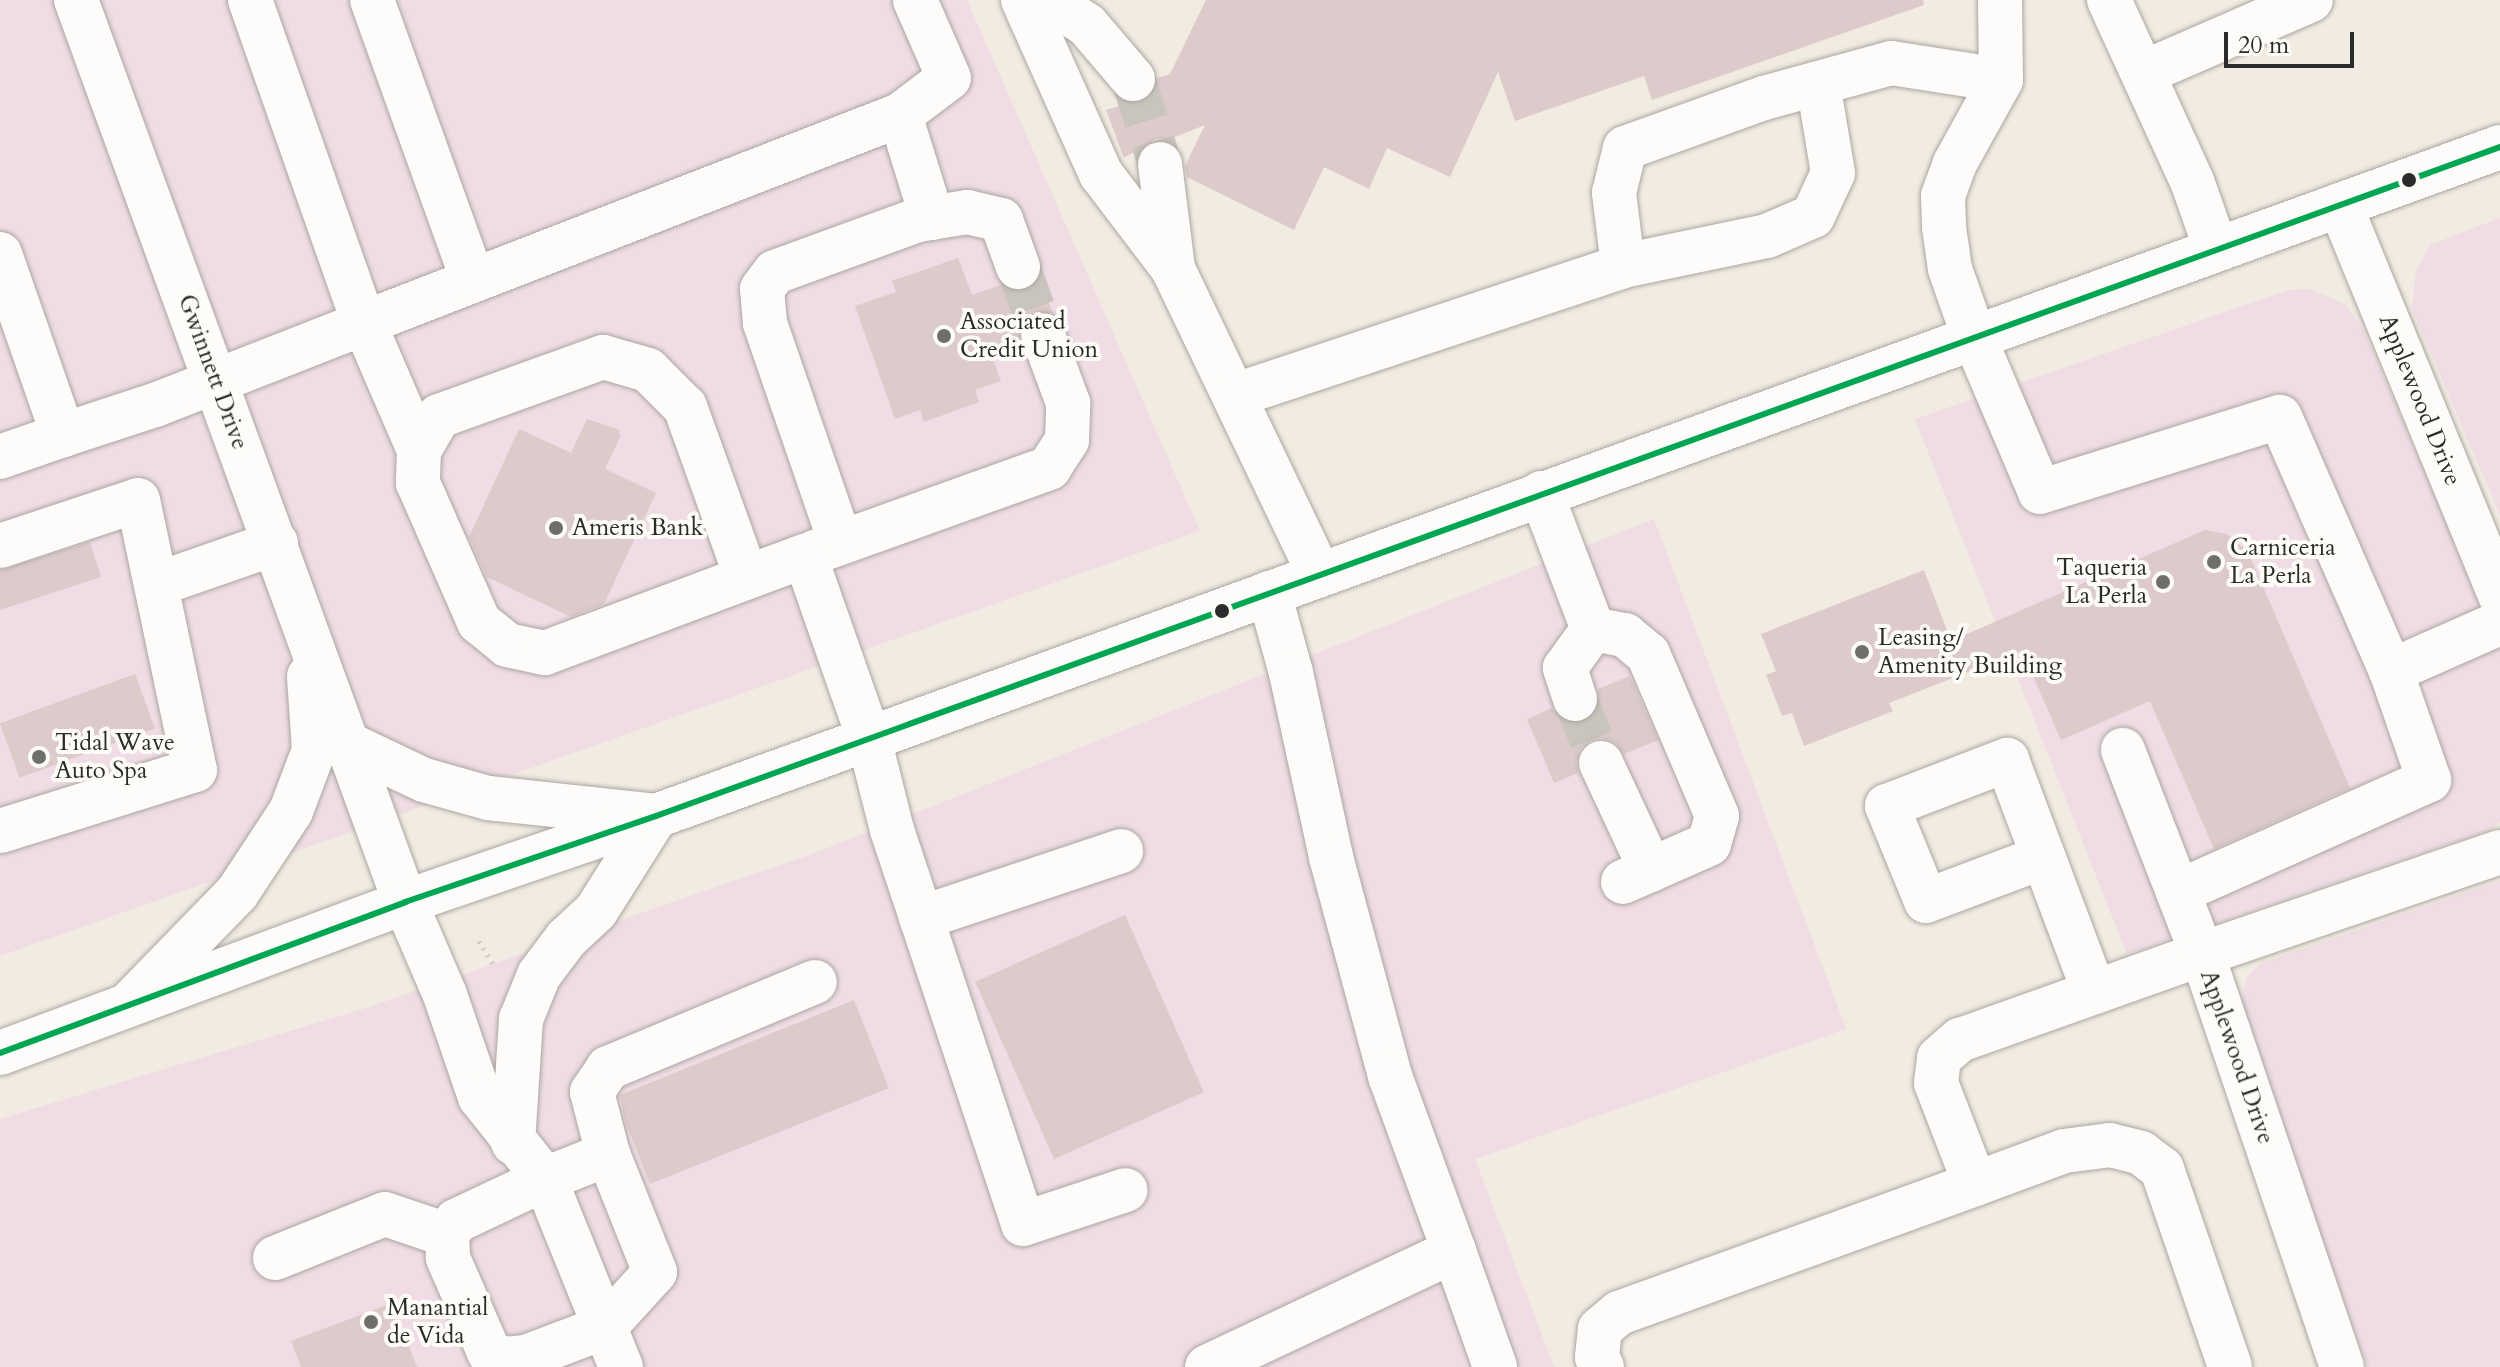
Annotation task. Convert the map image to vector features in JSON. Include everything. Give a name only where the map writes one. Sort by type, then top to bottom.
[{"type":"street","name":"Gwinnett Drive","points":[[76,0],[405,902],[445,995],[480,1097],[513,1143],[545,1179],[621,1367]]},
{"type":"street","points":[[250,0],[364,323],[419,450],[418,483],[479,622],[507,645],[545,653],[746,576],[1049,468],[1067,440],[1068,403],[1043,335]]},
{"type":"street","points":[[372,0],[473,280]]},
{"type":"street","points":[[0,457],[216,381],[900,115],[949,78],[915,0]]},
{"type":"street","points":[[1023,0],[1101,174],[1173,269],[1236,395],[1319,574]]},
{"type":"street","points":[[1048,0],[1087,25],[1133,79]]},
{"type":"street","points":[[2000,0],[2001,80],[1955,163],[1943,196],[1950,269],[1974,337],[2040,492],[2280,417],[2391,671],[2429,780],[2178,892]]},
{"type":"street","points":[[2109,0],[2192,181],[2216,249]]},
{"type":"street","points":[[2143,73],[2311,0]]},
{"type":"street","points":[[1623,266],[1614,193],[1625,148],[1764,98],[1891,63],[2001,80]]},
{"type":"street","points":[[1236,395],[1623,266],[1767,236],[1813,216],[1833,173],[1818,83]]},
{"type":"street","points":[[900,115],[932,218]]},
{"type":"street","points":[[0,1053],[405,902],[656,816],[2500,147]]},
{"type":"street","points":[[1160,164],[1173,269]]},
{"type":"street","name":"Applewood Drive","points":[[2340,205],[2500,595]]},
{"type":"street","points":[[1018,267],[1001,220],[967,212],[932,218],[775,272],[762,289],[765,323],[892,830],[1023,1224],[1126,1190]]},
{"type":"street","points":[[0,254],[63,435]]},
{"type":"street","points":[[419,450],[439,416],[603,357],[648,370],[685,407],[746,576]]},
{"type":"street","points":[[1541,493],[1593,629]]},
{"type":"street","points":[[0,546],[138,500],[195,770],[0,831]]},
{"type":"street","points":[[158,584],[276,543]]},
{"type":"street","points":[[1269,593],[1291,673],[1331,857],[1390,1076],[1495,1367]]},
{"type":"street","points":[[129,1004],[237,893],[291,811],[314,750],[305,621]]},
{"type":"street","points":[[2391,671],[2500,623]]},
{"type":"street","points":[[1575,699],[1565,668],[1593,629]]},
{"type":"street","points":[[1593,629],[1625,635],[1648,654],[1717,816],[1709,844],[1637,876],[1601,763]]},
{"type":"street","points":[[350,745],[424,780],[488,798],[656,816]]},
{"type":"street","points":[[1975,1184],[1936,1083],[1939,1058],[1960,1040],[2202,954],[2123,750]]},
{"type":"street","points":[[513,1143],[521,1019],[539,975],[566,939],[596,911],[656,816]]},
{"type":"street","points":[[921,918],[1121,851]]},
{"type":"street","name":"Applewood Drive","points":[[2342,1367],[2202,954],[2500,852]]},
{"type":"street","points":[[2043,857],[2094,992]]},
{"type":"street","points":[[608,1154],[545,1179],[456,1221],[447,1235],[448,1258],[489,1352],[504,1359],[526,1357],[605,1327],[655,1272],[608,1154],[592,1092],[608,1068],[815,982]]},
{"type":"street","points":[[1602,1367],[1597,1357],[1600,1329],[1619,1313],[2064,1151],[2110,1145],[2141,1153],[2162,1169],[2230,1367]]},
{"type":"street","points":[[275,1258],[385,1214],[447,1235]]},
{"type":"street","points":[[1207,1367],[1454,1251]]},
{"type":"path","points":[[479,941],[494,967]]},
{"type":"shaded area","points":[[0,0],[967,0],[1200,531],[0,956]]},
{"type":"shaded area","points":[[2500,218],[2500,515],[2412,309],[2416,271],[2430,245]]},
{"type":"shaded area","points":[[2309,289],[2345,304],[2363,329],[2500,647],[2500,822],[2492,829],[2127,954],[1915,419],[2289,290]]},
{"type":"shaded area","points":[[1654,519],[1846,1029],[1475,1159],[1554,1367],[0,1367],[0,1119],[366,1008],[815,853]]},
{"type":"shaded area","points":[[2500,881],[2500,1367],[2368,1367],[2243,1024],[2239,1003],[2248,976],[2262,963]]},
{"type":"building","points":[[1206,0],[1923,0],[1924,5],[1652,100],[1644,76],[1515,121],[1498,72],[1450,177],[1387,148],[1369,189],[1324,167],[1294,230],[1187,177],[1185,166],[1205,125],[1167,140],[1156,139],[1124,158],[1106,110],[1150,97],[1157,78],[1170,74]]},
{"type":"building","name":"Associated Credit Union","points":[[958,258],[972,295],[1001,285],[1013,291],[1026,291],[1040,277],[1053,313],[1034,312],[1023,320],[1019,337],[989,348],[1001,381],[975,390],[979,402],[924,422],[920,410],[895,419],[855,306],[896,292],[892,281]]},
{"type":"building","name":"Ameris Bank","points":[[587,419],[620,430],[618,434],[621,435],[605,469],[656,493],[604,604],[571,617],[487,577],[469,537],[519,429],[571,453]]},
{"type":"building","points":[[2205,530],[2227,534],[2248,552],[2350,788],[2214,849],[2150,701],[2061,740],[2022,651],[1889,703],[1893,711],[1804,746],[1792,713],[1782,716],[1766,675],[1776,671],[1761,634],[1924,570],[1951,641]]},
{"type":"building","points":[[90,542],[101,577],[0,610],[0,570]]},
{"type":"building","name":"Tidal Wave Auto Spa","points":[[135,674],[155,729],[20,778],[0,723]]},
{"type":"building","points":[[1630,676],[1658,740],[1624,754],[1615,742],[1602,738],[1591,740],[1580,749],[1576,762],[1578,773],[1554,783],[1527,719],[1552,708],[1569,723],[1583,722],[1593,716],[1599,705],[1598,689]]},
{"type":"building","points":[[1125,915],[1204,1092],[1054,1159],[975,982]]},
{"type":"building","points":[[854,1000],[889,1088],[650,1184],[625,1121],[620,1095]]},
{"type":"building","name":"Manantial de Vida","points":[[392,1303],[417,1367],[301,1367],[291,1341]]},
{"type":"tunnel","points":[[1133,79],[1160,164]]},
{"type":"tunnel","points":[[1018,267],[1043,335]]},
{"type":"tunnel","points":[[1575,699],[1601,763]]},
{"type":"transit line","points":[[0,1053],[405,902],[656,816],[2500,147]]},
{"type":"place","name":"Associated Credit Union","points":[[944,336]]},
{"type":"place","name":"Ameris Bank","points":[[556,528]]},
{"type":"place","name":"Carniceria La Perla","points":[[2214,562]]},
{"type":"place","name":"Taqueria La Perla","points":[[2163,582]]},
{"type":"place","name":"Leasing/ Amenity Building","points":[[1862,652]]},
{"type":"place","name":"Tidal Wave Auto Spa","points":[[39,757]]},
{"type":"place","name":"Manantial de Vida","points":[[371,1322]]}]
